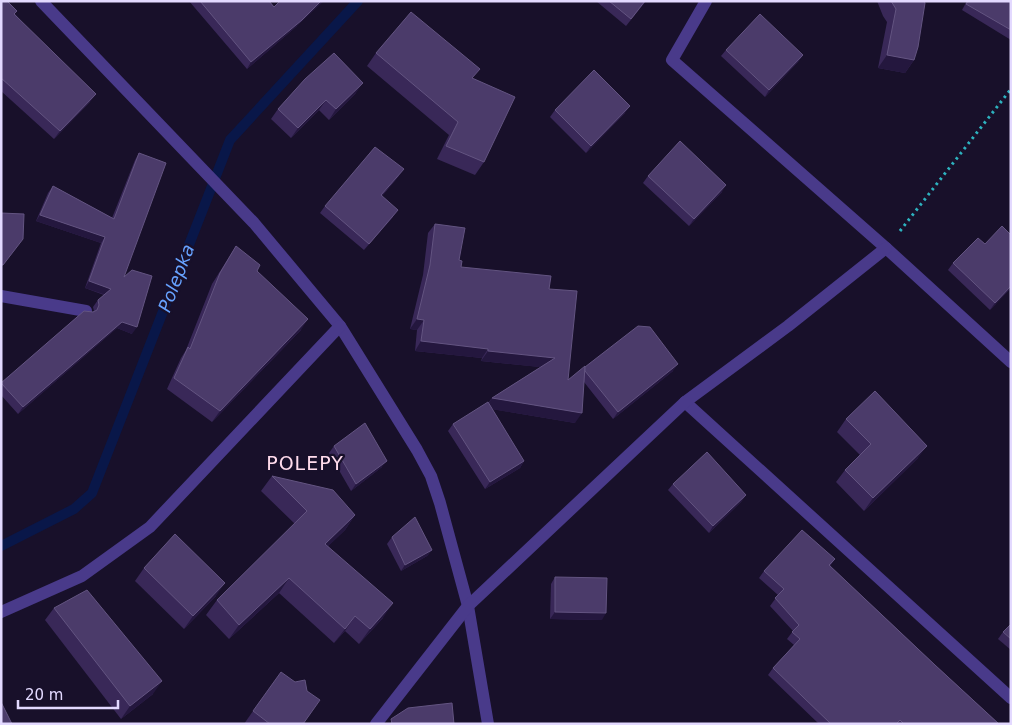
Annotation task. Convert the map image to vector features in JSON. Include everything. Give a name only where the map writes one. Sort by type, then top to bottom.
[{"type":"street","points":[[41,1],[254,223],[340,326],[418,450],[431,476],[440,503],[468,606],[488,724]]},
{"type":"street","points":[[706,1],[672,60],[886,248],[1011,362]]},
{"type":"street","points":[[376,724],[468,606],[686,402],[788,326],[886,248]]},
{"type":"street","points":[[1,296],[86,311]]},
{"type":"street","points":[[1,612],[82,576],[150,528],[340,326]]},
{"type":"street","points":[[686,402],[1011,698]]},
{"type":"path","points":[[886,248],[1011,90]]},
{"type":"building","points":[[1,1],[7,1],[17,11],[14,14],[96,94],[60,131],[1,78]]},
{"type":"building","points":[[200,1],[269,1],[274,7],[280,1],[321,1],[302,20],[251,62]]},
{"type":"building","points":[[609,1],[645,1],[631,19]]},
{"type":"building","points":[[891,1],[924,1],[925,3],[914,60],[887,55],[896,9]]},
{"type":"building","points":[[968,1],[1011,1],[1011,30],[966,4]]},
{"type":"building","points":[[411,12],[480,69],[472,78],[515,97],[484,162],[446,146],[458,122],[376,53]]},
{"type":"building","points":[[760,14],[803,55],[769,90],[726,50]]},
{"type":"building","points":[[334,53],[363,83],[336,109],[326,100],[298,128],[278,109],[305,79]]},
{"type":"building","points":[[594,70],[630,106],[591,146],[555,110]]},
{"type":"building","points":[[680,141],[726,185],[694,219],[648,176]]},
{"type":"building","points":[[375,147],[404,169],[381,195],[398,210],[369,244],[325,206]]},
{"type":"building","points":[[139,153],[166,163],[124,277],[132,270],[152,276],[137,327],[122,322],[23,407],[1,383],[84,311],[93,312],[97,310],[98,300],[111,289],[89,281],[105,237],[40,215],[53,186],[114,219]]},
{"type":"building","points":[[1,213],[24,214],[23,239],[3,265],[1,265]]},
{"type":"building","points":[[435,224],[465,228],[459,260],[462,261],[461,267],[551,276],[549,289],[577,291],[568,380],[585,366],[582,413],[492,398],[555,358],[421,341],[424,320],[417,319],[430,265]]},
{"type":"building","points":[[1002,226],[1011,235],[1011,286],[995,303],[953,263],[978,238],[985,244]]},
{"type":"building","points":[[236,246],[260,265],[257,271],[308,319],[220,411],[174,378],[188,347],[190,349],[220,273]]},
{"type":"building","points":[[638,326],[650,327],[678,364],[618,412],[585,371],[585,367]]},
{"type":"building","points":[[875,391],[927,446],[873,498],[845,470],[871,444],[846,419]]},
{"type":"building","points":[[488,402],[524,461],[490,482],[453,424]]},
{"type":"building","points":[[365,423],[387,461],[356,484],[334,446]]},
{"type":"building","points":[[707,452],[746,495],[713,526],[673,484]]},
{"type":"building","points":[[272,476],[333,490],[355,515],[325,544],[393,603],[370,629],[355,616],[345,629],[289,578],[239,625],[217,600],[307,511]]},
{"type":"building","points":[[415,517],[432,550],[405,565],[392,537]]},
{"type":"building","points":[[802,530],[835,559],[829,565],[999,724],[904,724],[900,720],[896,724],[831,724],[773,668],[800,639],[792,632],[799,625],[775,598],[784,589],[764,571]]},
{"type":"building","points":[[175,534],[225,583],[193,616],[144,568]]},
{"type":"building","points":[[555,577],[607,578],[606,613],[555,612]]},
{"type":"building","points":[[87,590],[162,681],[130,706],[54,608]]},
{"type":"building","points":[[1011,624],[1011,639],[1003,632]]},
{"type":"building","points":[[281,672],[295,682],[305,680],[307,691],[320,700],[303,724],[270,724],[253,711]]},
{"type":"building","points":[[1,702],[12,724],[1,724]]},
{"type":"building","points":[[452,703],[454,724],[392,724],[391,719],[408,708]]},
{"type":"waterway","name":"Polepka","points":[[1,546],[74,509],[92,493],[230,140],[358,1]]},
{"type":"district","name":"POLEPY","points":[[305,463]]}]
